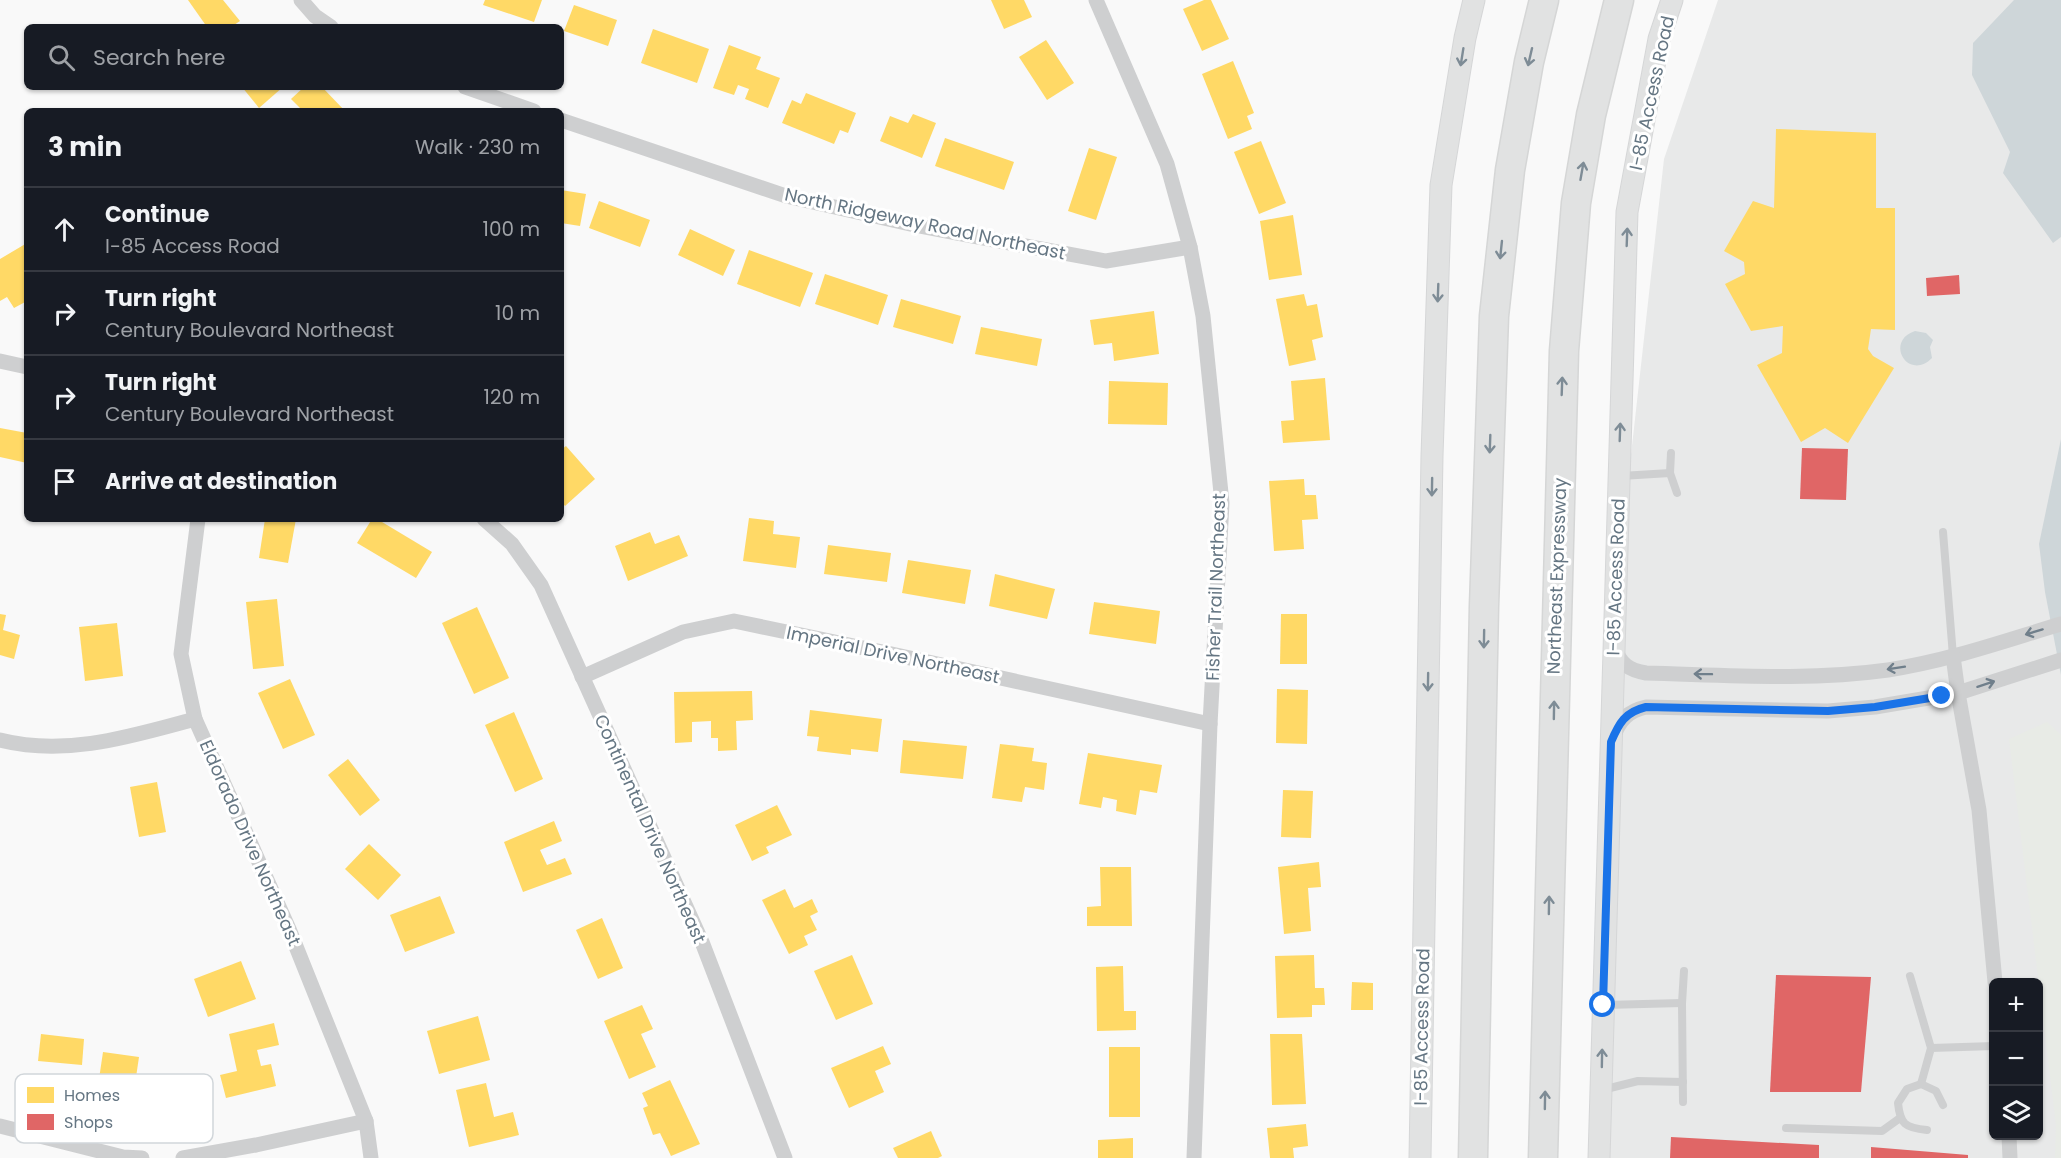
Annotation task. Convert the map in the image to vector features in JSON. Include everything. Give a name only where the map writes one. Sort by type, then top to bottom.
[{"type":"highway","points":[[1473,1158],[1484,617],[1494,316],[1510,170],[1529,62],[1544,0]]},
{"type":"highway","name":"Northeast Expressway","points":[[1543,1158],[1563,351],[1576,203],[1591,115],[1619,0]]},
{"type":"main road","name":"I-85 Access Road","points":[[1420,1158],[1432,468],[1441,185],[1465,38],[1474,0]]},
{"type":"main road","name":"I-85 Access Road","points":[[1599,1158],[1627,212],[1659,39],[1672,0]]},
{"type":"street","points":[[301,0],[315,16],[327,24]]},
{"type":"street","name":"Fisher Trail Northeast","points":[[1096,0],[1167,164],[1190,247],[1203,316],[1222,502],[1210,724],[1194,1158]]},
{"type":"street","points":[[474,90],[525,108]]},
{"type":"street","name":"North Ridgeway Road Northeast","points":[[564,121],[786,196],[919,226],[1106,261],[1190,247]]},
{"type":"street","points":[[0,361],[24,366]]},
{"type":"street","name":"Eldorado Drive Northeast","points":[[198,522],[181,654],[195,719],[289,929],[366,1120],[371,1158]]},
{"type":"street","name":"Continental Drive Northeast","points":[[487,522],[512,544],[541,585],[702,942],[786,1158]]},
{"type":"street","name":"Imperial Drive Northeast","points":[[582,677],[683,632],[734,621],[1210,724]]},
{"type":"street","points":[[1614,644],[1619,659],[1624,665],[1646,673],[1835,675],[1887,670],[1953,656],[2061,624]]},
{"type":"street","points":[[1953,656],[1979,810],[1995,978]]},
{"type":"street","points":[[1611,742],[1623,718],[1629,712],[1646,707],[1839,710],[1875,707],[1958,693],[2061,660]]},
{"type":"street","points":[[0,740],[59,747],[113,741],[195,719]]},
{"type":"street","points":[[183,1158],[256,1145],[366,1120]]},
{"type":"street","points":[[0,1126],[15,1130]]},
{"type":"street","points":[[2009,1140],[2010,1158]]},
{"type":"street","points":[[67,1143],[123,1157],[141,1158]]},
{"type":"lane","points":[[1671,453],[1670,473],[1677,493]]},
{"type":"lane","points":[[1619,476],[1670,473]]},
{"type":"lane","points":[[1943,532],[1953,656]]},
{"type":"lane","points":[[1683,1102],[1684,971]]},
{"type":"lane","points":[[1910,976],[1931,1048],[1921,1084]]},
{"type":"lane","points":[[1603,1005],[1682,1003]]},
{"type":"lane","points":[[1931,1048],[1989,1046]]},
{"type":"lane","points":[[1601,1090],[1638,1081],[1683,1082]]},
{"type":"lane","points":[[1927,1130],[1911,1129],[1900,1118],[1898,1103],[1906,1089],[1921,1084],[1936,1091],[1943,1105]]},
{"type":"lane","points":[[1786,1128],[1882,1131],[1900,1118]]},
{"type":"shaded area","points":[[1718,0],[2061,0],[2061,1158],[1598,1158],[1602,715],[1664,159]]},
{"type":"shaded area","points":[[2014,0],[2061,0],[2061,237],[2053,243],[2003,173],[2010,152],[1972,75],[1973,43]]},
{"type":"shaded area","points":[[1915,331],[1926,333],[1933,340],[1930,347],[1932,358],[1923,364],[1915,365],[1908,363],[1900,350],[1901,343],[1906,336]]},
{"type":"shaded area","points":[[2061,439],[2061,675],[2045,592],[2039,544]]},
{"type":"shaded area","points":[[2047,722],[2061,735],[2061,1158],[2055,1158],[2056,1125],[2043,1018],[2043,978],[2038,978],[2009,739]]},
{"type":"building: Homes","points":[[188,0],[223,0],[240,21],[236,24],[205,24]]},
{"type":"building: Homes","points":[[485,0],[542,0],[534,22],[483,5]]},
{"type":"building: Homes","points":[[991,0],[1024,0],[1032,17],[1004,29]]},
{"type":"building: Homes","points":[[1204,0],[1211,0],[1229,39],[1202,51],[1183,9]]},
{"type":"building: Homes","points":[[574,5],[617,20],[608,46],[564,31]]},
{"type":"building: Homes","points":[[653,29],[709,49],[697,83],[641,63]]},
{"type":"building: Homes","points":[[1046,40],[1074,83],[1047,100],[1019,57]]},
{"type":"building: Homes","points":[[729,45],[761,57],[756,69],[780,78],[768,108],[745,99],[749,89],[738,85],[734,95],[713,88]]},
{"type":"building: Homes","points":[[1233,61],[1254,113],[1247,116],[1252,129],[1228,139],[1202,74]]},
{"type":"building: Homes","points":[[244,90],[280,90],[259,108]]},
{"type":"building: Homes","points":[[301,90],[325,90],[342,108],[300,108],[291,99]]},
{"type":"building: Homes","points":[[806,93],[856,113],[848,133],[840,130],[834,144],[782,123],[792,100],[801,104]]},
{"type":"building: Homes","points":[[913,114],[936,123],[922,158],[880,141],[890,116],[908,123]]},
{"type":"building: Homes","points":[[1776,129],[1876,133],[1876,208],[1895,208],[1895,330],[1871,329],[1868,349],[1873,356],[1894,368],[1848,443],[1825,428],[1801,442],[1757,365],[1782,353],[1783,326],[1751,331],[1725,284],[1745,274],[1744,262],[1724,251],[1753,201],[1774,208]]},
{"type":"building: Homes","points":[[945,138],[1014,162],[1004,190],[935,166]]},
{"type":"building: Homes","points":[[1261,141],[1286,203],[1259,214],[1234,152]]},
{"type":"building: Homes","points":[[1089,148],[1117,157],[1096,220],[1068,211]]},
{"type":"building: Homes","points":[[564,190],[586,194],[580,226],[564,223]]},
{"type":"building: Homes","points":[[599,201],[650,220],[640,247],[589,228]]},
{"type":"building: Homes","points":[[1293,215],[1302,275],[1269,280],[1260,221]]},
{"type":"building: Homes","points":[[690,229],[735,250],[723,276],[678,255]]},
{"type":"building: Homes","points":[[24,245],[24,303],[14,308],[7,297],[0,301],[0,259]]},
{"type":"building: Homes","points":[[749,250],[813,273],[800,307],[737,284]]},
{"type":"building: Homes","points":[[825,274],[888,295],[878,325],[815,304]]},
{"type":"building: Homes","points":[[1304,294],[1307,306],[1317,304],[1323,337],[1312,340],[1316,360],[1289,366],[1276,299]]},
{"type":"building: Homes","points":[[901,299],[961,316],[953,344],[893,327]]},
{"type":"building: Homes","points":[[1154,311],[1159,354],[1114,361],[1112,343],[1094,345],[1090,320]]},
{"type":"building: Homes","points":[[981,327],[1042,339],[1037,366],[975,354]]},
{"type":"building: Homes","points":[[1325,378],[1330,440],[1283,443],[1281,421],[1294,420],[1291,381]]},
{"type":"building: Homes","points":[[1109,381],[1168,383],[1167,425],[1108,424]]},
{"type":"building: Homes","points":[[0,428],[24,432],[24,462],[0,457]]},
{"type":"building: Homes","points":[[566,446],[595,479],[565,506],[564,505],[564,448]]},
{"type":"building: Homes","points":[[1304,479],[1305,495],[1316,495],[1318,519],[1302,520],[1304,549],[1274,551],[1269,481]]},
{"type":"building: Homes","points":[[749,518],[774,521],[773,534],[800,537],[796,568],[743,561]]},
{"type":"building: Homes","points":[[265,522],[295,522],[288,563],[259,558]]},
{"type":"building: Homes","points":[[370,522],[382,522],[432,552],[416,578],[357,543]]},
{"type":"building: Homes","points":[[650,532],[655,544],[679,535],[688,556],[628,581],[615,546]]},
{"type":"building: Homes","points":[[828,545],[891,553],[887,582],[824,574]]},
{"type":"building: Homes","points":[[908,560],[971,570],[965,604],[902,593]]},
{"type":"building: Homes","points":[[995,574],[1055,589],[1047,619],[989,606]]},
{"type":"building: Homes","points":[[277,599],[284,666],[253,669],[246,602]]},
{"type":"building: Homes","points":[[1094,602],[1160,611],[1156,644],[1089,634]]},
{"type":"building: Homes","points":[[477,607],[509,678],[474,694],[442,623]]},
{"type":"building: Homes","points":[[0,614],[6,615],[3,630],[20,635],[14,659],[0,655]]},
{"type":"building: Homes","points":[[1281,614],[1307,614],[1307,664],[1280,664]]},
{"type":"building: Homes","points":[[117,623],[123,676],[85,681],[79,627]]},
{"type":"building: Homes","points":[[290,679],[315,735],[283,749],[258,693]]},
{"type":"building: Homes","points":[[1277,689],[1308,690],[1307,744],[1276,743]]},
{"type":"building: Homes","points":[[752,691],[753,720],[736,721],[737,750],[718,751],[718,738],[711,738],[711,721],[692,722],[692,742],[675,743],[674,692]]},
{"type":"building: Homes","points":[[810,710],[882,719],[878,752],[851,749],[851,755],[817,751],[819,737],[807,736]]},
{"type":"building: Homes","points":[[514,712],[543,779],[515,792],[485,725]]},
{"type":"building: Homes","points":[[903,740],[967,746],[963,779],[900,773]]},
{"type":"building: Homes","points":[[1000,744],[1034,748],[1032,761],[1047,763],[1044,790],[1025,787],[1022,802],[992,798]]},
{"type":"building: Homes","points":[[1088,753],[1162,765],[1157,793],[1140,790],[1136,815],[1116,811],[1117,800],[1103,797],[1101,808],[1079,804]]},
{"type":"building: Homes","points":[[348,759],[380,800],[360,816],[328,775]]},
{"type":"building: Homes","points":[[157,782],[166,832],[139,837],[130,787]]},
{"type":"building: Homes","points":[[1283,790],[1313,791],[1311,838],[1281,837]]},
{"type":"building: Homes","points":[[777,805],[792,835],[766,847],[769,853],[752,861],[735,825]]},
{"type":"building: Homes","points":[[554,821],[562,841],[540,850],[547,865],[565,858],[572,874],[523,892],[504,842]]},
{"type":"building: Homes","points":[[369,844],[401,875],[378,900],[345,869]]},
{"type":"building: Homes","points":[[1319,862],[1321,887],[1308,888],[1311,931],[1284,934],[1278,867]]},
{"type":"building: Homes","points":[[1100,867],[1131,867],[1132,926],[1087,926],[1087,907],[1101,906]]},
{"type":"building: Homes","points":[[785,889],[794,908],[812,899],[818,912],[810,916],[817,930],[804,936],[808,945],[789,954],[762,900]]},
{"type":"building: Homes","points":[[440,896],[455,933],[405,952],[390,915]]},
{"type":"building: Homes","points":[[602,918],[623,968],[598,979],[576,930]]},
{"type":"building: Homes","points":[[852,955],[873,1004],[836,1020],[814,971]]},
{"type":"building: Homes","points":[[1314,955],[1315,988],[1324,988],[1325,1005],[1312,1005],[1312,1017],[1277,1018],[1275,956]]},
{"type":"building: Homes","points":[[241,961],[256,999],[208,1017],[194,979]]},
{"type":"building: Homes","points":[[1123,966],[1124,1011],[1136,1011],[1136,1030],[1097,1031],[1096,967]]},
{"type":"building: Homes","points":[[1352,982],[1373,983],[1373,1010],[1351,1010]]},
{"type":"building: Homes","points":[[642,1005],[653,1029],[641,1034],[656,1067],[629,1079],[604,1021]]},
{"type":"building: Homes","points":[[478,1016],[490,1060],[439,1074],[427,1031]]},
{"type":"building: Homes","points":[[274,1023],[279,1045],[257,1050],[261,1066],[271,1064],[276,1086],[226,1098],[220,1075],[237,1071],[229,1034]]},
{"type":"building: Homes","points":[[41,1034],[84,1039],[82,1065],[38,1061]]},
{"type":"building: Homes","points":[[1270,1034],[1302,1034],[1306,1104],[1272,1105]]},
{"type":"building: Homes","points":[[883,1046],[891,1064],[875,1071],[884,1092],[849,1108],[831,1068]]},
{"type":"building: Homes","points":[[1109,1047],[1140,1047],[1140,1117],[1109,1117]]},
{"type":"building: Homes","points":[[103,1052],[139,1057],[136,1074],[100,1074]]},
{"type":"building: Homes","points":[[670,1080],[700,1144],[671,1156],[660,1133],[653,1135],[643,1108],[648,1106],[642,1093]]},
{"type":"building: Homes","points":[[486,1083],[494,1117],[513,1112],[519,1135],[469,1147],[456,1090]]},
{"type":"building: Homes","points":[[1306,1124],[1308,1146],[1293,1148],[1294,1158],[1270,1158],[1267,1128]]},
{"type":"building: Homes","points":[[931,1131],[942,1156],[938,1158],[898,1158],[893,1148]]},
{"type":"building: Homes","points":[[1133,1138],[1133,1158],[1098,1158],[1098,1140]]},
{"type":"building: Shops","points":[[1959,275],[1960,294],[1927,296],[1926,278]]},
{"type":"building: Shops","points":[[1802,448],[1848,449],[1846,500],[1800,499]]},
{"type":"building: Shops","points":[[1776,975],[1871,977],[1861,1092],[1770,1092]]},
{"type":"building: Shops","points":[[1671,1137],[1819,1145],[1819,1158],[1670,1158]]},
{"type":"building: Shops","points":[[1871,1147],[1968,1155],[1968,1158],[1871,1158]]},
{"type":"route","points":[[1603,1005],[1611,742],[1617,728],[1629,712],[1646,707],[1850,710],[1942,696]]}]
